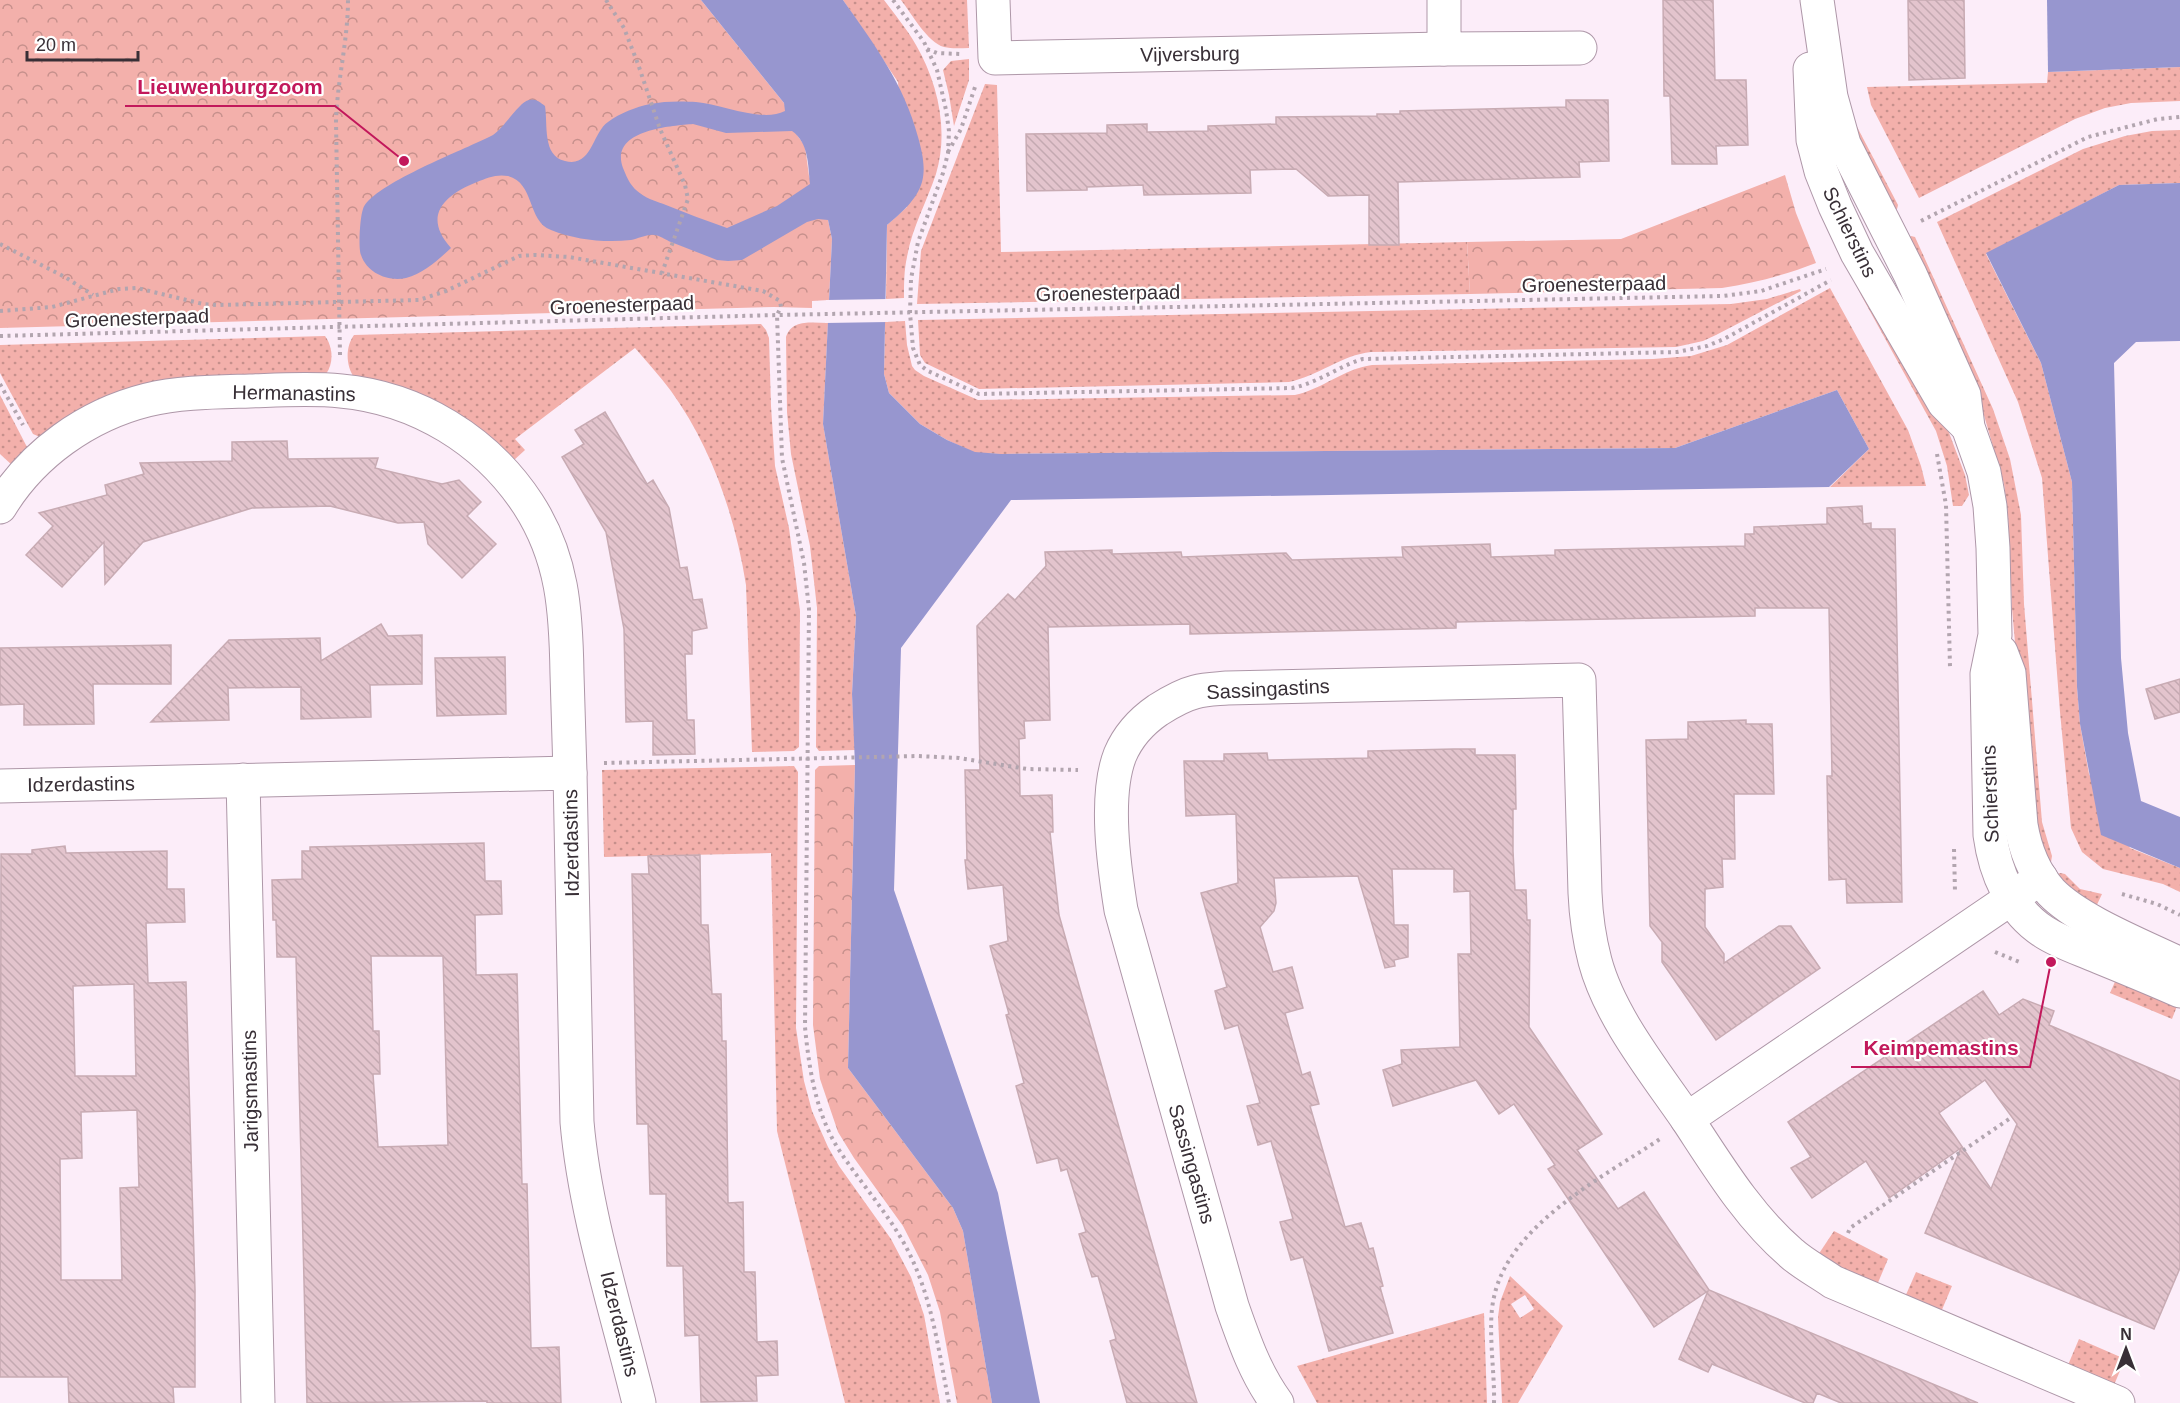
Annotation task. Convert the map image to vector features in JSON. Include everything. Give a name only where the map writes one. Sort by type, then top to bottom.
[{"type":"street","points":[[993,0],[995,58]]},
{"type":"street","points":[[1444,0],[1444,49]]},
{"type":"street","name":"Schierstins","points":[[1817,6],[1831,97],[1844,144],[1891,236],[1964,395],[1968,427],[1984,472],[1990,506],[1995,635],[1987,674],[1990,835],[1993,857],[2011,899],[2027,918],[2043,931],[2067,944],[2180,991]]},
{"type":"street","name":"Schierstins","points":[[1817,6],[1809,70],[1814,140],[1821,171],[1857,254],[1944,403],[1968,427]]},
{"type":"street","name":"Vijversburg","points":[[995,58],[1580,48]]},
{"type":"street","name":"Hermanastins","points":[[0,507],[40,458],[76,430],[121,408],[148,400],[207,392],[319,389],[363,394],[413,408],[450,427],[472,443],[510,480],[537,521],[554,557],[560,577],[566,618],[570,773]]},
{"type":"street","name":"Schierstins","points":[[1995,635],[2009,673],[2024,839],[2041,878],[2064,904],[2090,920],[2180,964]]},
{"type":"street","name":"Sassingastins","points":[[1277,1403],[1265,1387],[1249,1354],[1232,1306],[1120,910],[1113,831],[1115,774],[1120,754],[1146,718],[1167,704],[1195,692],[1227,688],[1579,680],[1584,893],[1587,925],[1595,962],[1610,1000],[1635,1044],[1686,1119]]},
{"type":"street","name":"Idzerdastins","points":[[0,786],[570,773],[577,1113],[580,1152],[590,1207],[639,1403]]},
{"type":"street","name":"Jarigsmastins","points":[[243,780],[258,1403]]},
{"type":"street","points":[[2041,878],[1686,1119],[1761,1225],[1792,1254],[1833,1282],[2118,1403]]},
{"type":"path","points":[[340,327],[336,122],[337,93],[348,0]]},
{"type":"path","points":[[606,0],[624,28],[660,129],[685,185],[688,199],[662,273]]},
{"type":"path","points":[[893,0],[924,42],[937,70],[946,110],[948,153]]},
{"type":"path","points":[[995,58],[978,80],[961,129],[948,153],[918,242],[911,279],[910,313],[913,348],[920,365],[928,371],[979,394],[1292,388],[1311,383],[1363,359],[1655,353],[1692,350],[1724,339],[1832,280]]},
{"type":"path","points":[[1891,236],[2088,137],[2158,119],[2180,117]]},
{"type":"path","points":[[0,244],[65,277],[93,295]]},
{"type":"path","name":"Groenesterpaad","points":[[0,336],[777,315],[1723,296],[1761,291],[1802,279],[1857,254]]},
{"type":"path","points":[[0,310],[52,307],[119,289],[137,288],[203,304],[419,300],[446,291],[513,258],[524,255],[553,255],[763,291],[780,301],[781,307],[777,315],[783,458],[804,563],[808,609],[805,1028],[808,1059],[814,1091],[825,1122],[838,1148],[885,1214],[904,1244],[919,1275],[930,1305],[949,1403]]},
{"type":"path","points":[[0,384],[40,458]]},
{"type":"path","points":[[570,773],[585,763],[918,756],[959,758],[1027,769],[1079,770],[1115,774]]},
{"type":"path","points":[[1494,1403],[1493,1304],[1500,1279],[1511,1258],[1525,1238],[1551,1213],[1686,1119]]},
{"type":"path","points":[[1848,1233],[1850,1228],[2009,1119]]},
{"type":"green space","points":[[0,0],[701,0],[784,103],[797,135],[805,146],[809,176],[828,220],[832,239],[829,300],[812,301],[812,308],[774,307],[0,328]]},
{"type":"green space","points":[[843,0],[884,0],[909,33],[924,60],[939,108],[940,158],[909,246],[904,298],[886,299],[887,225],[907,207],[898,82]]},
{"type":"green space","points":[[901,0],[967,0],[969,48],[944,47],[932,40]]},
{"type":"green space","points":[[969,59],[969,80],[954,126],[943,70],[951,61]]},
{"type":"green space","points":[[2180,67],[2180,101],[2131,103],[2105,108],[2075,119],[1919,198],[1871,105],[1867,87],[2047,83],[2048,72]]},
{"type":"green space","points":[[985,84],[997,85],[1001,252],[1467,242],[1470,294],[917,304],[921,251]]},
{"type":"green space","points":[[1845,89],[1855,123],[1898,205],[1897,209],[1892,212],[1850,129]]},
{"type":"green space","points":[[2180,130],[2180,183],[2119,185],[1986,254],[2041,363],[2072,482],[2077,687],[2080,724],[2089,774],[2130,848],[2180,868],[2180,892],[2163,884],[2103,869],[2082,852],[2071,828],[2042,478],[2018,402],[1937,222],[2083,149],[2125,136],[2152,131]]},
{"type":"green space","points":[[1785,175],[1796,213],[1816,263],[1770,278],[1722,288],[1470,294],[1467,242],[1621,239]]},
{"type":"green space","points":[[1911,236],[1915,237],[1993,409],[2010,459],[2021,515],[2024,604],[2042,822],[2052,856],[2051,862],[2045,867],[2030,816],[2004,484],[1983,412],[1907,239]]},
{"type":"green space","points":[[1848,268],[1948,430],[1965,475],[1969,495],[1962,506],[1953,506],[1947,466],[1936,431]]},
{"type":"green space","points":[[1830,288],[1908,430],[1926,486],[1830,487],[1869,449],[1837,390],[1675,448],[1001,454],[975,453],[920,424],[889,393],[884,374],[885,322],[905,321],[907,345],[915,370],[978,400],[1295,395],[1372,365],[1653,359],[1691,356],[1727,345]]},
{"type":"green space","points":[[1800,289],[1801,291],[1716,335],[1703,341],[1676,347],[1371,352],[1350,357],[1289,382],[979,389],[925,363],[920,355],[918,320],[1731,304],[1767,299]]},
{"type":"green space","points":[[803,323],[828,323],[823,424],[856,616],[852,694],[855,750],[819,751],[816,747],[817,608],[810,546],[791,454],[787,412],[786,337],[793,327]]},
{"type":"green space","points":[[761,324],[769,338],[775,466],[789,528],[800,611],[799,747],[794,751],[752,752],[746,585],[728,508],[710,459],[686,413],[667,385],[635,348],[515,439],[525,450],[513,461],[354,377],[349,367],[348,356],[349,345],[354,335]]},
{"type":"green space","points":[[325,336],[330,345],[331,355],[326,374],[40,437],[33,434],[0,373],[0,345]]},
{"type":"green space","points":[[0,395],[27,447],[26,452],[13,466],[0,454]]},
{"type":"green space","points":[[855,765],[848,1068],[953,1208],[963,1231],[992,1403],[957,1403],[940,1312],[928,1275],[903,1226],[838,1132],[820,1079],[813,1025],[815,770],[819,766]]},
{"type":"green space","points":[[794,766],[798,772],[796,1028],[804,1081],[812,1111],[828,1147],[891,1239],[911,1277],[924,1315],[940,1403],[845,1403],[777,1131],[771,853],[604,857],[602,770]]},
{"type":"green space","points":[[2060,873],[2065,874],[2080,889],[2102,894],[2094,911],[2052,878]]},
{"type":"green space","points":[[2118,975],[2179,1001],[2172,1019],[2110,993]]},
{"type":"green space","points":[[1834,1231],[1888,1259],[1877,1285],[1818,1255]]},
{"type":"green space","points":[[1916,1272],[1952,1286],[1941,1312],[1905,1297]]},
{"type":"green space","points":[[1510,1276],[1563,1326],[1518,1403],[1502,1403],[1498,1317],[1500,1302]],"holes":[[[1525,1295],[1534,1309],[1520,1318],[1511,1304]]]},
{"type":"green space","points":[[1484,1313],[1487,1403],[1317,1403],[1297,1366]]},
{"type":"green space","points":[[2079,1339],[2125,1359],[2114,1385],[2068,1365]]},
{"type":"water","points":[[701,0],[843,0],[887,65],[912,118],[921,148],[924,171],[920,189],[916,195],[887,225],[884,374],[889,393],[920,424],[947,440],[975,452],[1001,454],[1675,448],[1837,390],[1869,449],[1829,487],[1011,500],[901,648],[894,890],[998,1193],[1040,1403],[992,1403],[963,1231],[953,1208],[848,1068],[855,765],[852,694],[856,616],[823,424],[832,239],[828,220],[818,219],[807,222],[742,260],[717,260],[656,235],[631,240],[601,241],[551,230],[538,219],[523,186],[508,176],[500,176],[465,187],[447,200],[438,216],[438,226],[442,237],[451,248],[419,273],[399,279],[379,275],[368,267],[360,251],[362,213],[369,200],[396,181],[493,135],[521,105],[529,100],[535,100],[545,106],[547,138],[553,153],[565,161],[574,162],[586,155],[608,122],[623,113],[645,105],[679,101],[696,102],[765,115],[785,111],[784,103]],"holes":[[[693,124],[726,133],[792,131],[805,148],[810,184],[777,206],[727,228],[644,196],[632,186],[623,168],[621,155],[625,145],[644,132]]]},
{"type":"water","points":[[2047,0],[2180,0],[2180,67],[2048,72]]},
{"type":"water","points":[[2180,183],[2180,341],[2136,342],[2114,363],[2121,658],[2128,733],[2141,801],[2180,817],[2180,868],[2101,835],[2080,724],[2072,482],[2041,363],[1986,253],[2119,185]]},
{"type":"pier","points":[[889,299],[888,322],[825,323],[826,300]]},
{"type":"building","points":[[1663,0],[1713,0],[1715,80],[1746,80],[1748,145],[1716,146],[1717,164],[1672,164],[1670,96],[1664,96]]},
{"type":"building","points":[[1908,0],[1964,0],[1965,78],[1909,80]]},
{"type":"building","points":[[1566,100],[1608,100],[1609,161],[1579,162],[1580,177],[1398,182],[1399,245],[1369,245],[1369,195],[1328,196],[1296,169],[1250,170],[1251,193],[1144,195],[1143,185],[1087,187],[1087,190],[1027,191],[1026,134],[1107,133],[1107,125],[1147,124],[1147,132],[1208,131],[1208,126],[1276,124],[1276,117],[1377,116],[1377,114],[1400,114],[1400,111],[1566,107]]},
{"type":"building","points":[[605,412],[647,484],[653,480],[669,508],[680,568],[687,567],[693,600],[702,599],[707,628],[692,631],[692,654],[685,654],[687,720],[694,720],[695,754],[653,755],[653,721],[626,722],[624,629],[606,532],[562,457],[584,444],[575,430]]},
{"type":"building","points":[[287,441],[288,459],[378,458],[375,468],[442,484],[459,480],[481,502],[467,516],[496,544],[462,578],[428,544],[424,522],[398,523],[330,506],[252,508],[143,542],[105,584],[104,542],[62,587],[26,555],[53,526],[39,513],[107,495],[105,485],[144,474],[140,463],[232,461],[232,442]]},
{"type":"building","points":[[1862,506],[1863,524],[1871,523],[1871,529],[1895,529],[1902,902],[1847,903],[1846,879],[1829,880],[1827,776],[1832,776],[1829,608],[1755,608],[1755,616],[1456,622],[1456,628],[1190,634],[1190,624],[1048,627],[1050,720],[1024,721],[1025,738],[1019,739],[1020,796],[1052,795],[1053,832],[1050,832],[1059,915],[1197,1403],[1127,1403],[1110,1341],[1116,1339],[1098,1276],[1092,1277],[1079,1234],[1086,1232],[1067,1169],[1061,1171],[1058,1158],[1037,1163],[1016,1086],[1024,1083],[1006,1015],[1009,1014],[990,946],[1008,941],[1003,885],[968,889],[965,860],[967,860],[965,770],[980,770],[977,626],[1008,594],[1015,600],[1046,566],[1045,552],[1112,550],[1112,554],[1181,552],[1182,557],[1286,553],[1292,560],[1403,557],[1402,547],[1490,544],[1491,557],[1555,555],[1555,550],[1745,546],[1745,534],[1754,534],[1754,527],[1827,524],[1827,508]]},
{"type":"building","points":[[381,624],[388,636],[422,635],[422,684],[370,685],[371,717],[301,719],[301,687],[228,688],[229,720],[151,722],[229,640],[320,638],[321,661]]},
{"type":"building","points":[[171,645],[171,684],[93,684],[94,724],[24,725],[24,704],[0,705],[0,648]]},
{"type":"building","points":[[505,657],[506,714],[437,716],[435,658]]},
{"type":"building","points":[[2180,679],[2180,712],[2155,719],[2146,689]]},
{"type":"building","points":[[1746,720],[1746,724],[1772,724],[1774,794],[1734,794],[1735,859],[1722,859],[1723,887],[1705,889],[1705,927],[1724,954],[1724,963],[1779,926],[1791,926],[1820,968],[1716,1040],[1662,962],[1662,942],[1650,926],[1646,740],[1688,739],[1688,722]]},
{"type":"building","points":[[1475,749],[1475,755],[1515,755],[1516,809],[1513,809],[1513,851],[1515,890],[1526,890],[1527,920],[1530,920],[1529,1027],[1602,1134],[1577,1150],[1618,1209],[1644,1192],[1709,1290],[1978,1403],[1841,1403],[1817,1393],[1813,1403],[1805,1403],[1712,1364],[1708,1372],[1679,1359],[1708,1291],[1654,1327],[1548,1169],[1555,1165],[1514,1104],[1499,1114],[1476,1080],[1393,1106],[1383,1070],[1402,1064],[1401,1050],[1460,1047],[1458,954],[1471,954],[1470,891],[1454,892],[1454,869],[1392,869],[1394,925],[1408,925],[1408,957],[1394,960],[1395,966],[1385,968],[1358,876],[1274,878],[1276,903],[1274,911],[1260,927],[1273,972],[1292,967],[1303,1008],[1285,1013],[1302,1075],[1310,1072],[1319,1104],[1310,1106],[1345,1227],[1361,1223],[1369,1249],[1373,1248],[1383,1286],[1380,1287],[1393,1333],[1329,1351],[1303,1257],[1291,1260],[1280,1222],[1293,1219],[1271,1141],[1258,1145],[1247,1106],[1260,1103],[1238,1025],[1225,1029],[1215,991],[1227,987],[1201,893],[1238,883],[1236,814],[1186,816],[1184,761],[1224,761],[1224,754],[1267,753],[1268,760],[1368,758],[1368,751]]},
{"type":"building","points":[[484,843],[485,881],[501,881],[502,914],[475,915],[476,975],[517,974],[522,1184],[527,1184],[531,1348],[559,1347],[561,1403],[487,1403],[487,1401],[307,1403],[296,957],[277,957],[272,880],[302,879],[302,851],[310,851],[310,847]],"holes":[[[371,956],[443,956],[448,1145],[378,1147],[373,1074],[380,1074],[379,1031],[373,1031]]]},
{"type":"building","points":[[65,846],[66,853],[167,851],[167,889],[184,889],[185,922],[146,923],[148,983],[186,982],[195,1290],[195,1387],[173,1387],[174,1403],[69,1403],[68,1377],[0,1377],[1,854],[32,854],[32,850]],"holes":[[[134,984],[136,1076],[75,1076],[73,986]],[[137,1110],[139,1187],[120,1188],[122,1280],[61,1280],[60,1159],[82,1158],[81,1112]]]},
{"type":"building","points":[[700,855],[701,925],[708,925],[712,994],[721,994],[722,1041],[726,1041],[728,1203],[743,1202],[744,1272],[755,1272],[757,1342],[777,1341],[778,1375],[756,1376],[757,1401],[701,1402],[699,1335],[685,1336],[683,1266],[667,1266],[666,1194],[650,1194],[648,1124],[637,1124],[632,874],[649,874],[648,856]]},
{"type":"building","points":[[1983,991],[1999,1015],[2023,999],[2054,1011],[2049,1025],[2180,1081],[2180,1268],[2154,1329],[1925,1233],[1961,1148],[1889,1198],[1866,1161],[1812,1198],[1791,1168],[1811,1157],[1788,1122]],"holes":[[[1985,1080],[2017,1124],[1991,1189],[1939,1113]]]},
{"type":"place","name":"Lieuwenburgzoom","points":[[404,161]]},
{"type":"place","name":"Keimpemastins","points":[[2051,962]]}]
